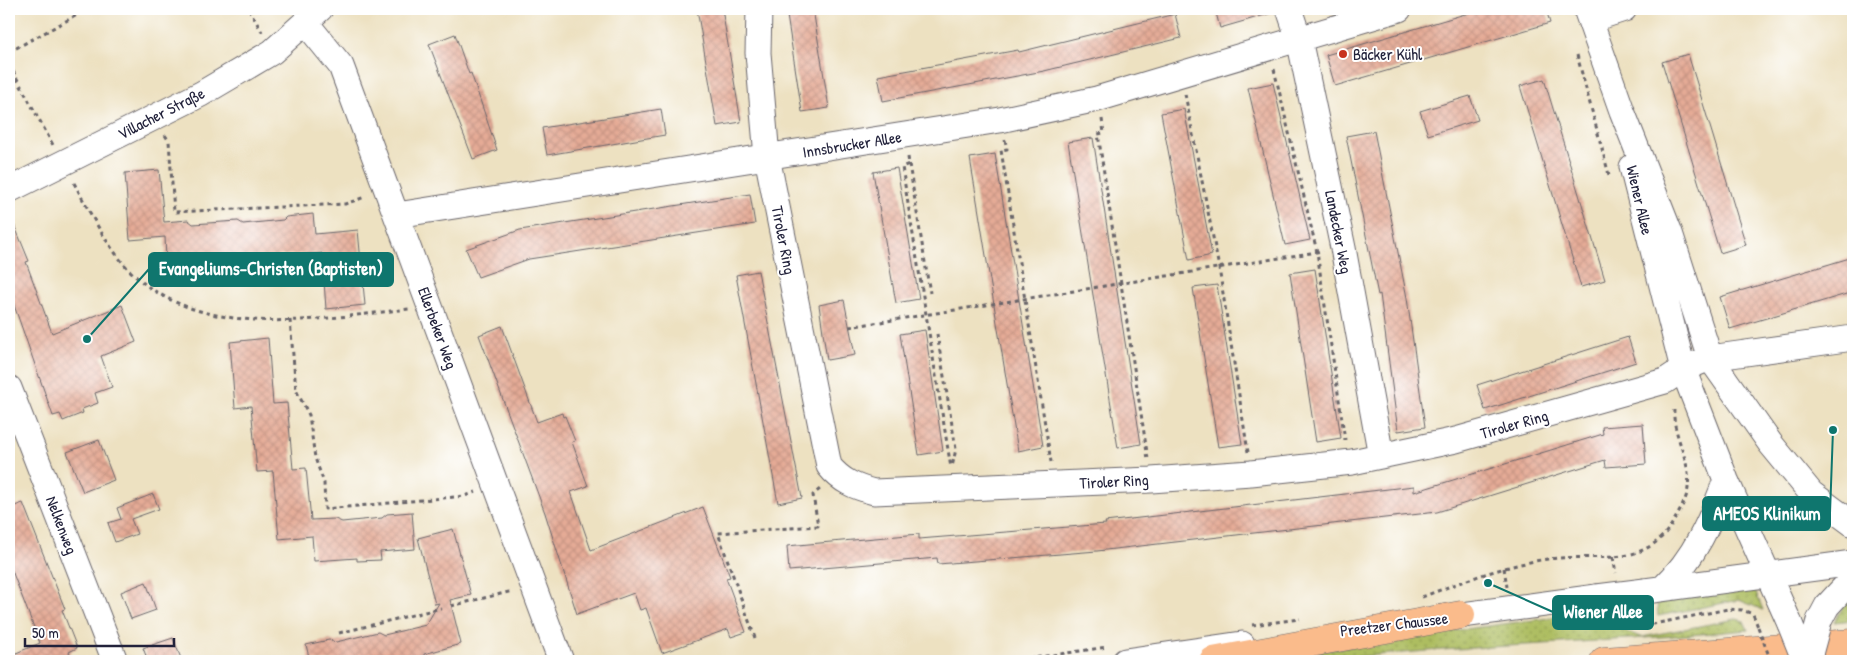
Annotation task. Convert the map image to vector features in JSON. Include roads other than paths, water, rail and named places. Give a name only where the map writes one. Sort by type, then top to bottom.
[{"type":"highway","points":[[1213,661],[1461,615]]},
{"type":"highway","points":[[1604,661],[1853,643]]},
{"type":"street","name":"Tiroler Ring","points":[[759,9],[758,53],[767,157],[828,466],[836,475],[852,486],[874,492],[1152,480],[1251,473],[1352,462],[1456,440],[1655,384],[1665,381],[1682,369],[1710,358],[1853,338]]},
{"type":"street","name":"Landecker Weg","points":[[1290,9],[1299,39],[1344,248],[1381,456]]},
{"type":"street","name":"Innsbrucker Allee","points":[[397,215],[1000,120],[1098,99],[1399,9]]},
{"type":"street","points":[[1588,14],[1624,9]]},
{"type":"street","name":"Wiener Allee","points":[[1588,14],[1622,111],[1670,232],[1710,358],[1770,443],[1811,493],[1853,524]]},
{"type":"street","name":"Villacher Straße","points":[[9,190],[201,94],[272,52],[313,16]]},
{"type":"street","name":"Ellerbeker Weg","points":[[313,16],[341,66],[561,661]]},
{"type":"street","name":"Wiener Allee","points":[[1622,111],[1636,185],[1682,369],[1726,480],[1770,574],[1807,661]]},
{"type":"street","name":"Nelkenweg","points":[[9,388],[115,661]]},
{"type":"street","points":[[1654,589],[1688,561],[1711,521],[1726,480]]},
{"type":"street","name":"Preetzer Chaussee","points":[[1125,661],[1853,563]]},
{"type":"street","points":[[1807,661],[1819,621],[1827,606],[1853,578]]},
{"type":"place","name":"Bäcker Kühl","points":[[1343,54]]},
{"type":"place","name":"Evangeliums-Christen (Baptisten)","points":[[87,339]]},
{"type":"place","name":"AMEOS Klinikum","points":[[1833,430]]},
{"type":"place","name":"Wiener Allee","points":[[1488,583]]}]
